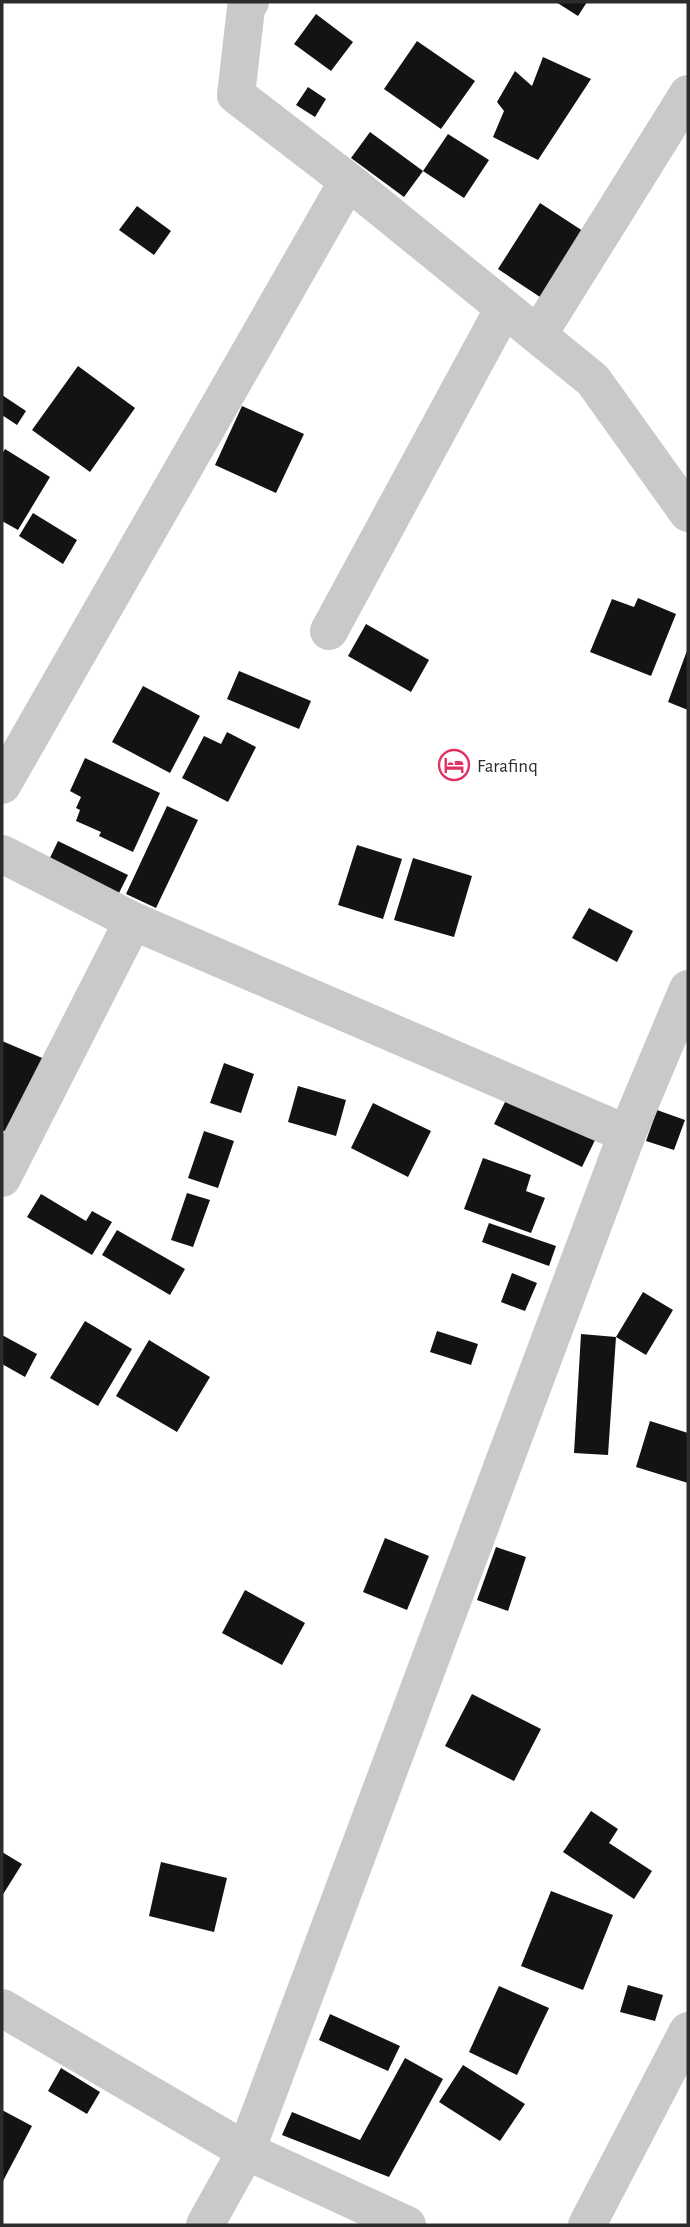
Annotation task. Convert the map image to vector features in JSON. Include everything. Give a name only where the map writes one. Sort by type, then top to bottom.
[{"type":"street","points":[[250,2],[246,8],[236,95],[348,181],[593,380],[688,513]]},
{"type":"street","points":[[538,335],[688,94]]},
{"type":"street","points":[[2,785],[348,181]]},
{"type":"street","points":[[329,631],[504,308]]},
{"type":"street","points":[[2,854],[133,921],[627,1134]]},
{"type":"street","points":[[2,1178],[133,921]]},
{"type":"street","points":[[205,2225],[246,2151],[627,1134],[688,989]]},
{"type":"street","points":[[2,2008],[246,2151],[407,2225]]},
{"type":"street","points":[[587,2225],[688,2031]]},
{"type":"building","points":[[556,2],[587,2],[578,16]]},
{"type":"building","points":[[316,14],[353,42],[331,71],[294,44]]},
{"type":"building","points":[[417,41],[475,81],[441,129],[384,89]]},
{"type":"building","points":[[543,57],[591,79],[538,160],[493,137],[504,111],[497,102],[515,71],[532,86]]},
{"type":"building","points":[[308,87],[326,99],[315,117],[296,105]]},
{"type":"building","points":[[370,132],[423,171],[404,197],[351,158]]},
{"type":"building","points":[[448,134],[489,160],[464,198],[423,171]]},
{"type":"building","points":[[540,203],[586,233],[543,299],[498,269]]},
{"type":"building","points":[[137,206],[171,231],[154,255],[119,230]]},
{"type":"building","points":[[78,366],[135,408],[90,472],[32,430]]},
{"type":"building","points":[[2,395],[26,411],[17,425],[2,415]]},
{"type":"building","points":[[242,406],[304,434],[276,493],[215,465]]},
{"type":"building","points":[[5,449],[50,477],[18,530],[2,521],[2,454]]},
{"type":"building","points":[[33,513],[77,540],[63,564],[19,536]]},
{"type":"building","points":[[638,598],[676,614],[651,676],[590,652],[612,599],[634,607]]},
{"type":"building","points":[[366,624],[429,660],[411,692],[348,656]]},
{"type":"building","points":[[688,648],[688,710],[668,702]]},
{"type":"building","points":[[239,671],[311,701],[299,729],[227,699]]},
{"type":"building","points":[[143,686],[200,716],[170,773],[112,742]]},
{"type":"building","points":[[227,732],[256,747],[228,802],[182,778],[204,736],[221,744]]},
{"type":"building","points":[[85,758],[160,793],[133,852],[99,836],[101,832],[76,821],[80,810],[76,808],[81,797],[70,791]]},
{"type":"building","points":[[167,806],[198,820],[156,908],[126,894]]},
{"type":"building","points":[[58,841],[128,875],[118,895],[48,862]]},
{"type":"building","points":[[357,845],[402,859],[383,919],[338,905]]},
{"type":"building","points":[[413,858],[472,876],[454,937],[394,920]]},
{"type":"building","points":[[589,908],[633,931],[617,962],[572,938]]},
{"type":"building","points":[[2,1041],[47,1060],[14,1135],[2,1130]]},
{"type":"building","points":[[224,1063],[254,1074],[241,1113],[210,1103]]},
{"type":"building","points":[[298,1086],[346,1100],[336,1136],[288,1122]]},
{"type":"building","points":[[508,1096],[596,1138],[582,1167],[494,1124]]},
{"type":"building","points":[[373,1103],[431,1131],[408,1177],[351,1148]]},
{"type":"building","points":[[657,1110],[685,1120],[674,1150],[646,1141]]},
{"type":"building","points":[[204,1131],[234,1141],[218,1188],[188,1178]]},
{"type":"building","points":[[483,1158],[531,1175],[526,1191],[545,1198],[531,1233],[464,1209]]},
{"type":"building","points":[[187,1193],[210,1200],[193,1247],[171,1240]]},
{"type":"building","points":[[41,1194],[86,1221],[92,1211],[112,1222],[92,1255],[27,1217]]},
{"type":"building","points":[[489,1223],[556,1246],[549,1266],[482,1242]]},
{"type":"building","points":[[117,1230],[185,1269],[170,1295],[102,1255]]},
{"type":"building","points":[[512,1273],[537,1283],[525,1311],[501,1302]]},
{"type":"building","points":[[643,1292],[673,1310],[646,1355],[616,1337]]},
{"type":"building","points":[[85,1321],[132,1349],[98,1406],[50,1378]]},
{"type":"building","points":[[437,1331],[478,1344],[471,1365],[430,1352]]},
{"type":"building","points":[[581,1334],[616,1337],[608,1455],[574,1453]]},
{"type":"building","points":[[2,1335],[37,1354],[25,1377],[2,1364]]},
{"type":"building","points":[[149,1340],[210,1377],[177,1432],[116,1396]]},
{"type":"building","points":[[650,1421],[688,1433],[688,1483],[636,1467]]},
{"type":"building","points":[[385,1538],[429,1556],[407,1610],[363,1592]]},
{"type":"building","points":[[496,1547],[526,1557],[508,1611],[477,1600]]},
{"type":"building","points":[[245,1590],[305,1623],[282,1665],[222,1633]]},
{"type":"building","points":[[472,1694],[541,1729],[514,1781],[445,1746]]},
{"type":"building","points":[[591,1811],[618,1829],[609,1843],[652,1871],[634,1899],[563,1852]]},
{"type":"building","points":[[2,1852],[22,1864],[2,1896]]},
{"type":"building","points":[[161,1862],[227,1878],[214,1932],[149,1916]]},
{"type":"building","points":[[551,1891],[613,1915],[583,1990],[521,1966]]},
{"type":"building","points":[[628,1985],[663,1995],[655,2021],[620,2012]]},
{"type":"building","points":[[499,1986],[549,2008],[517,2075],[469,2052]]},
{"type":"building","points":[[330,2014],[400,2046],[388,2071],[319,2040]]},
{"type":"building","points":[[405,2058],[443,2079],[389,2177],[282,2135],[292,2112],[360,2140]]},
{"type":"building","points":[[463,2065],[525,2104],[500,2141],[439,2102]]},
{"type":"building","points":[[61,2068],[100,2092],[87,2114],[48,2091]]},
{"type":"building","points":[[2,2110],[32,2126],[2,2183]]},
{"type":"place","name":"Farafinq","points":[[454,765]]}]
